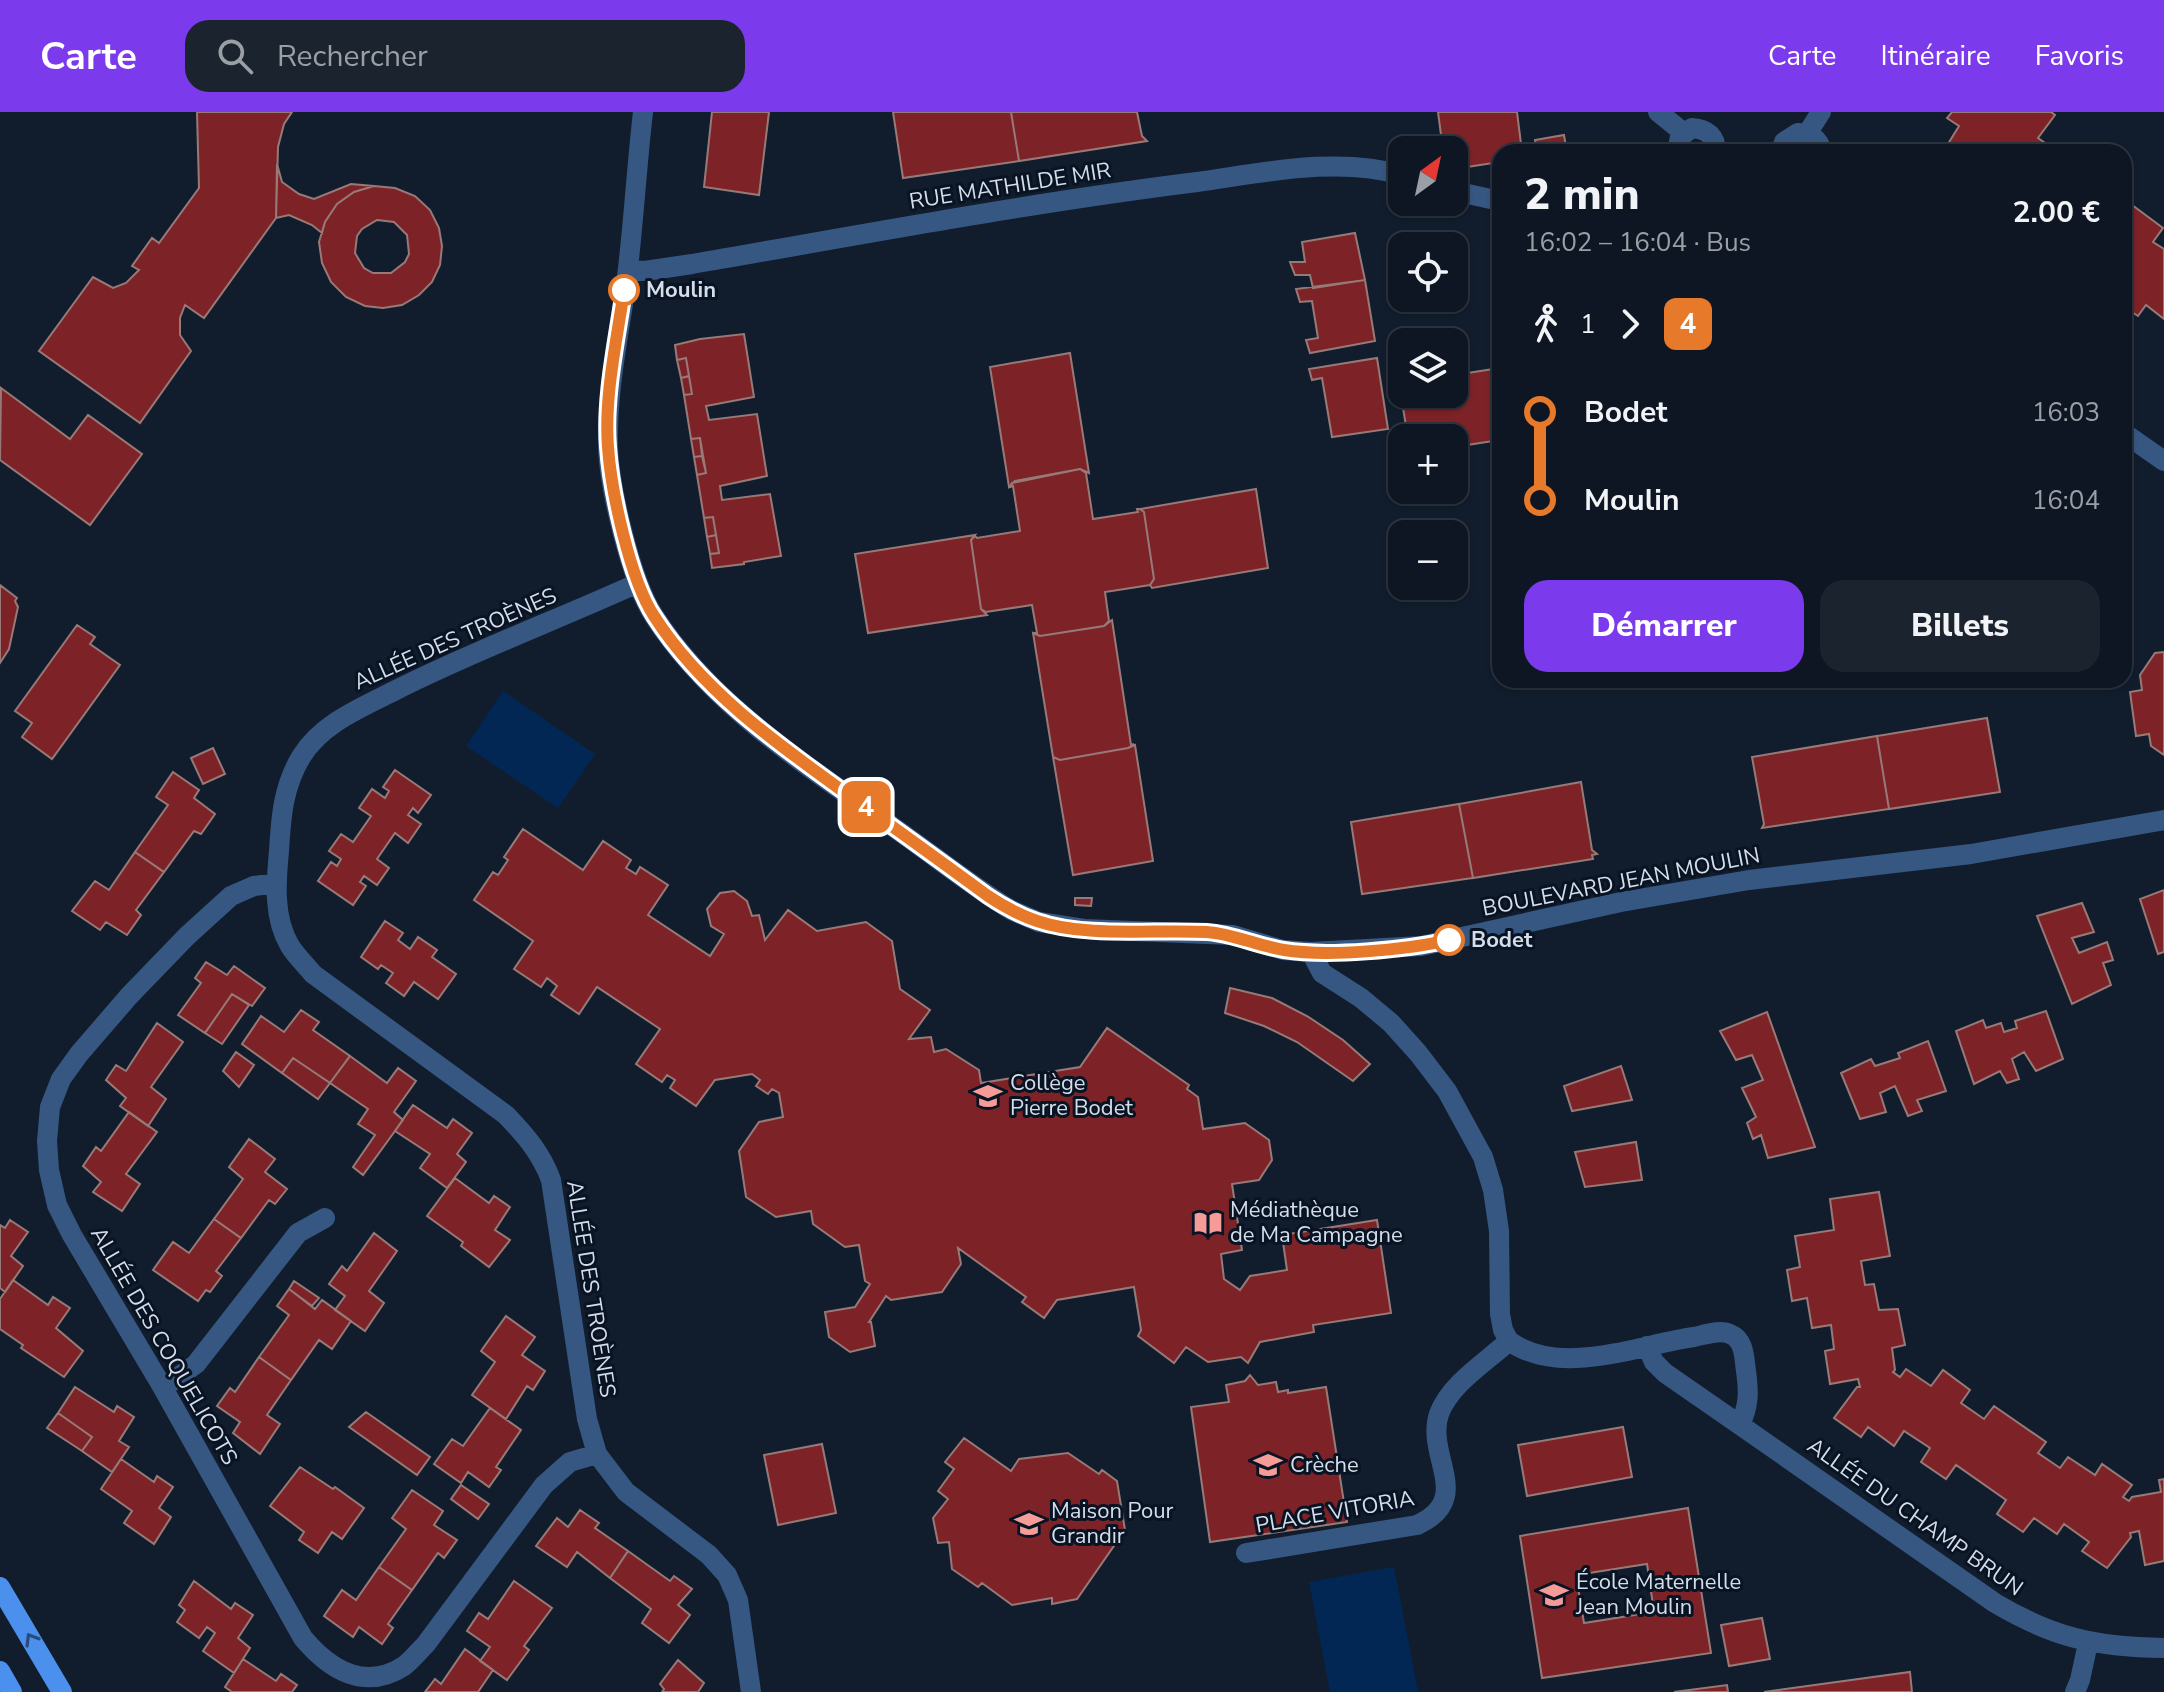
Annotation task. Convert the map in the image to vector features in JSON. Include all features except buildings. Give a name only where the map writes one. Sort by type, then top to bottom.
[{"type":"main road","points":[[0,1587],[62,1692]]},
{"type":"main road","points":[[0,1671],[12,1692]]},
{"type":"street","name":"BOULEVARD JEAN MOULIN","points":[[643,112],[628,270],[615,352],[608,444],[613,494],[638,583],[653,614],[676,646],[755,726],[1011,910],[1039,922],[1084,929],[1207,932],[1233,935],[1283,950],[1311,952],[1421,946],[1633,899],[1749,880],[1971,854],[2164,820]]},
{"type":"street","points":[[1658,112],[1681,142],[1692,128],[1705,130],[1715,144]]},
{"type":"street","points":[[1807,134],[1821,112]]},
{"type":"street","points":[[1783,144],[1791,136],[1807,134],[1820,144]]},
{"type":"street","name":"RUE MATHILDE MIR","points":[[628,270],[645,271],[692,264],[1107,193],[1310,168],[1378,168],[1388,171]]},
{"type":"street","points":[[1468,194],[1492,199]]},
{"type":"street","points":[[2132,439],[2164,461]]},
{"type":"street","name":"ALLÉE DES TROÈNES","points":[[638,583],[445,665],[346,715],[318,735],[302,755],[288,783],[282,810],[276,883],[279,918],[290,946],[313,974],[506,1115],[532,1141],[551,1180],[587,1419],[597,1454],[626,1492],[709,1555],[727,1575],[738,1600],[751,1692]]},
{"type":"street","name":"ALLÉE DES COQUELICOTS","points":[[276,883],[254,886],[231,896],[187,936],[129,996],[61,1079],[50,1107],[47,1141],[49,1170],[57,1205],[303,1638],[322,1661],[343,1675],[383,1677],[404,1667],[426,1644],[544,1485],[570,1462],[597,1454]]},
{"type":"street","points":[[1311,952],[1322,973],[1381,1015],[1418,1053],[1447,1091],[1483,1157],[1493,1190],[1499,1231],[1500,1314],[1509,1341],[1520,1350],[1566,1358],[1589,1357],[1722,1332],[1738,1339],[1742,1347],[1749,1394],[1748,1407],[1740,1425]]},
{"type":"street","points":[[163,1388],[196,1364],[298,1233],[325,1218]]},
{"type":"street","name":"PLACE VITORIA","points":[[1246,1553],[1417,1525],[1432,1518],[1440,1508],[1447,1484],[1436,1438],[1441,1409],[1453,1391],[1509,1341]]},
{"type":"street","name":"ALLÉE DU CHAMP BRUN","points":[[1647,1346],[1654,1362],[1665,1373],[2025,1621],[2088,1643],[2164,1648]]},
{"type":"street","points":[[2075,1692],[2088,1643]]},
{"type":"shaded area","points":[[503,691],[595,754],[558,808],[466,746]]},
{"type":"shaded area","points":[[1394,1567],[1418,1692],[1330,1692],[1309,1582]]},
{"type":"bus line","name":"4","points":[[624,290],[612,378],[608,444],[613,494],[638,583],[653,614],[676,646],[755,726],[988,896],[1039,922],[1084,929],[1207,932],[1233,935],[1283,950],[1311,952],[1421,946],[1449,940]]},
{"type":"place","name":"Moulin","points":[[624,290]]},
{"type":"place","name":"Bodet","points":[[1449,940]]},
{"type":"place","name":"Collège Pierre Bodet","points":[[988,1096]]},
{"type":"place","name":"Médiathèque de Ma Campagne","points":[[1208,1223]]},
{"type":"place","name":"Crèche","points":[[1268,1465]]},
{"type":"place","name":"Maison Pour Grandir","points":[[1029,1524]]},
{"type":"place","name":"École Maternelle Jean Moulin","points":[[1554,1595]]}]
